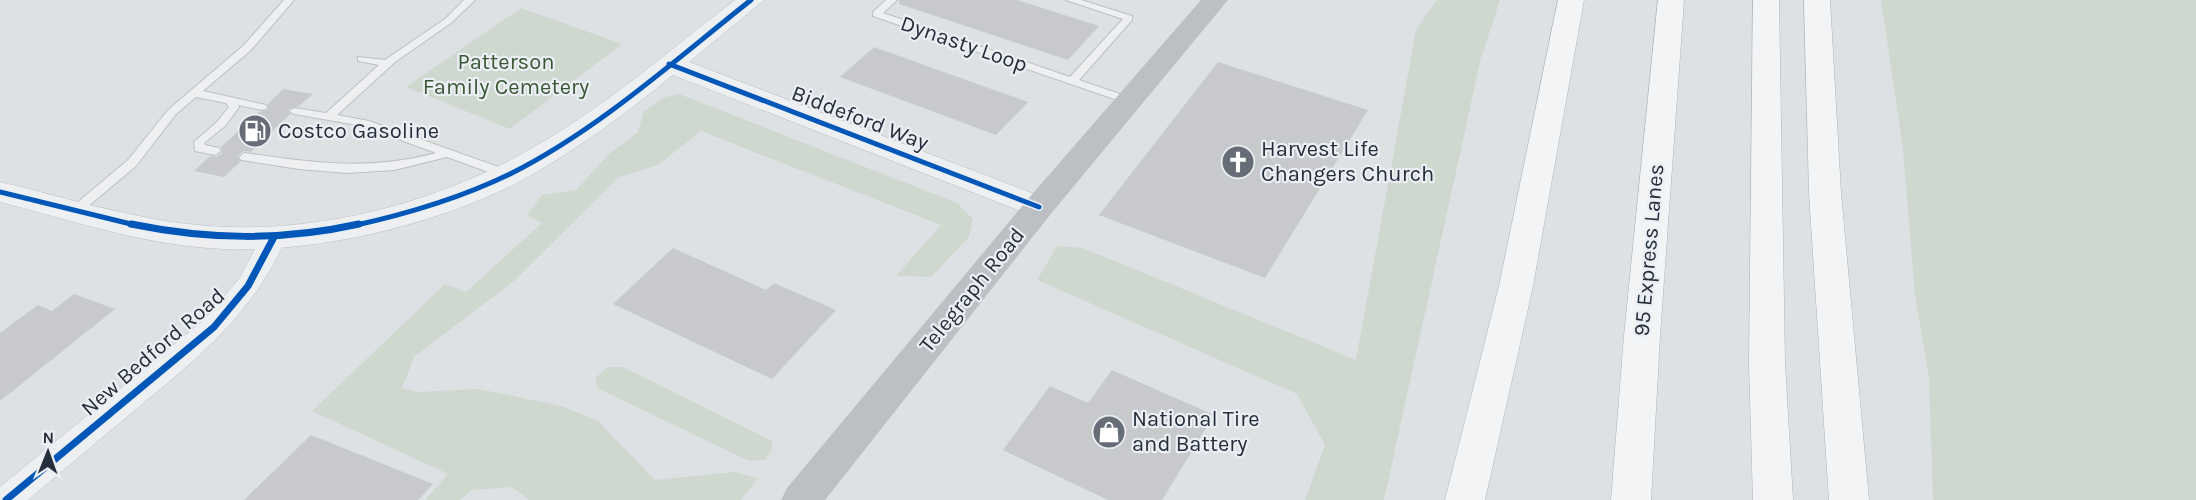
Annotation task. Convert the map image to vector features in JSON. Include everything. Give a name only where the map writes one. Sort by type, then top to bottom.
[{"type":"highway","points":[[1465,500],[1516,286],[1571,0]]},
{"type":"highway","name":"95 Express Lanes","points":[[1630,500],[1642,324],[1671,0]]},
{"type":"highway","points":[[1766,0],[1767,363],[1773,500]]},
{"type":"highway","points":[[1817,0],[1825,193],[1849,500]]},
{"type":"highway","points":[[1819,46],[1827,0]]},
{"type":"highway","points":[[1488,500],[1516,286]]},
{"type":"highway","points":[[1839,364],[1865,500]]},
{"type":"main road","name":"Telegraph Road","points":[[801,500],[1039,207],[1215,0]]},
{"type":"street","points":[[0,192],[170,232],[211,237],[274,237],[373,221],[425,206],[506,174],[555,147],[669,64],[751,0]]},
{"type":"street","name":"Biddeford Way","points":[[669,64],[1039,207]]},
{"type":"street","name":"New Bedford Road","points":[[6,500],[227,315],[250,288],[264,265],[274,237]]},
{"type":"lane","points":[[75,210],[132,163],[172,111],[247,48],[289,0]]},
{"type":"lane","points":[[328,117],[387,63],[448,21],[470,0]]},
{"type":"lane","name":"Dynasty Loop","points":[[892,0],[876,14],[1130,101]]},
{"type":"lane","points":[[1071,0],[1129,18],[1072,81]]},
{"type":"lane","points":[[362,59],[387,63]]},
{"type":"lane","points":[[194,93],[262,107]]},
{"type":"lane","points":[[215,152],[199,148],[200,142],[229,116],[234,107],[230,101]]},
{"type":"lane","points":[[294,111],[365,123],[506,174]]},
{"type":"lane","points":[[245,157],[351,171],[400,166],[447,153]]},
{"type":"green space","points":[[1437,0],[1500,0],[1481,58],[1384,500],[1305,500],[1325,445],[1297,394],[1037,280],[1057,246],[1083,248],[1356,360],[1416,30]]},
{"type":"green space","points":[[1881,0],[2196,0],[2196,500],[1933,500],[1929,378],[1915,296],[1903,149]]},
{"type":"green space","name":"Patterson Family Cemetery","points":[[521,8],[622,44],[510,129],[406,87]]},
{"type":"green space","points":[[679,94],[957,203],[973,219],[969,237],[931,277],[896,276],[941,225],[701,131],[658,165],[619,177],[514,281],[414,357],[402,388],[418,392],[479,389],[562,406],[598,421],[655,480],[735,472],[758,478],[741,500],[529,500],[512,487],[472,490],[460,500],[425,500],[448,474],[312,411],[445,284],[466,292],[542,223],[527,215],[542,195],[576,190],[609,154],[638,132],[644,111],[665,97]]},
{"type":"green space","points":[[608,367],[623,367],[772,441],[772,449],[765,460],[749,461],[597,388],[595,378]]},
{"type":"building","points":[[899,0],[1017,0],[1099,26],[1068,60],[899,4]]},
{"type":"building","points":[[874,47],[1028,102],[996,135],[840,77]]},
{"type":"building","name":"Harvest Life Changers Church","points":[[1218,62],[1368,110],[1265,278],[1099,215]]},
{"type":"building","name":"Costco Gasoline","points":[[283,89],[313,94],[299,106],[288,109],[290,114],[251,152],[244,151],[238,155],[240,162],[224,177],[194,171],[210,156],[216,157],[222,153],[221,147],[259,112],[268,110],[268,104]]},
{"type":"building","points":[[673,248],[766,290],[774,283],[836,310],[772,379],[613,304]]},
{"type":"building","points":[[74,294],[115,309],[0,401],[0,333],[38,305],[52,311]]},
{"type":"building","name":"National Tire and Battery","points":[[1112,370],[1214,415],[1162,500],[1108,500],[1003,450],[1050,386],[1088,403]]},
{"type":"building","points":[[311,435],[433,484],[418,500],[244,500]]},
{"type":"cycle path","points":[[0,192],[130,224],[208,237],[249,238],[292,235],[338,229],[384,219],[472,191],[512,173],[547,153],[626,98],[751,0]]},
{"type":"cycle path","points":[[669,64],[1039,207]]},
{"type":"cycle path","points":[[6,500],[214,327],[248,286],[274,237]]},
{"type":"place","name":"Costco Gasoline","points":[[255,131]]},
{"type":"place","name":"Harvest Life Changers Church","points":[[1238,162]]},
{"type":"place","name":"National Tire and Battery","points":[[1109,432]]}]
